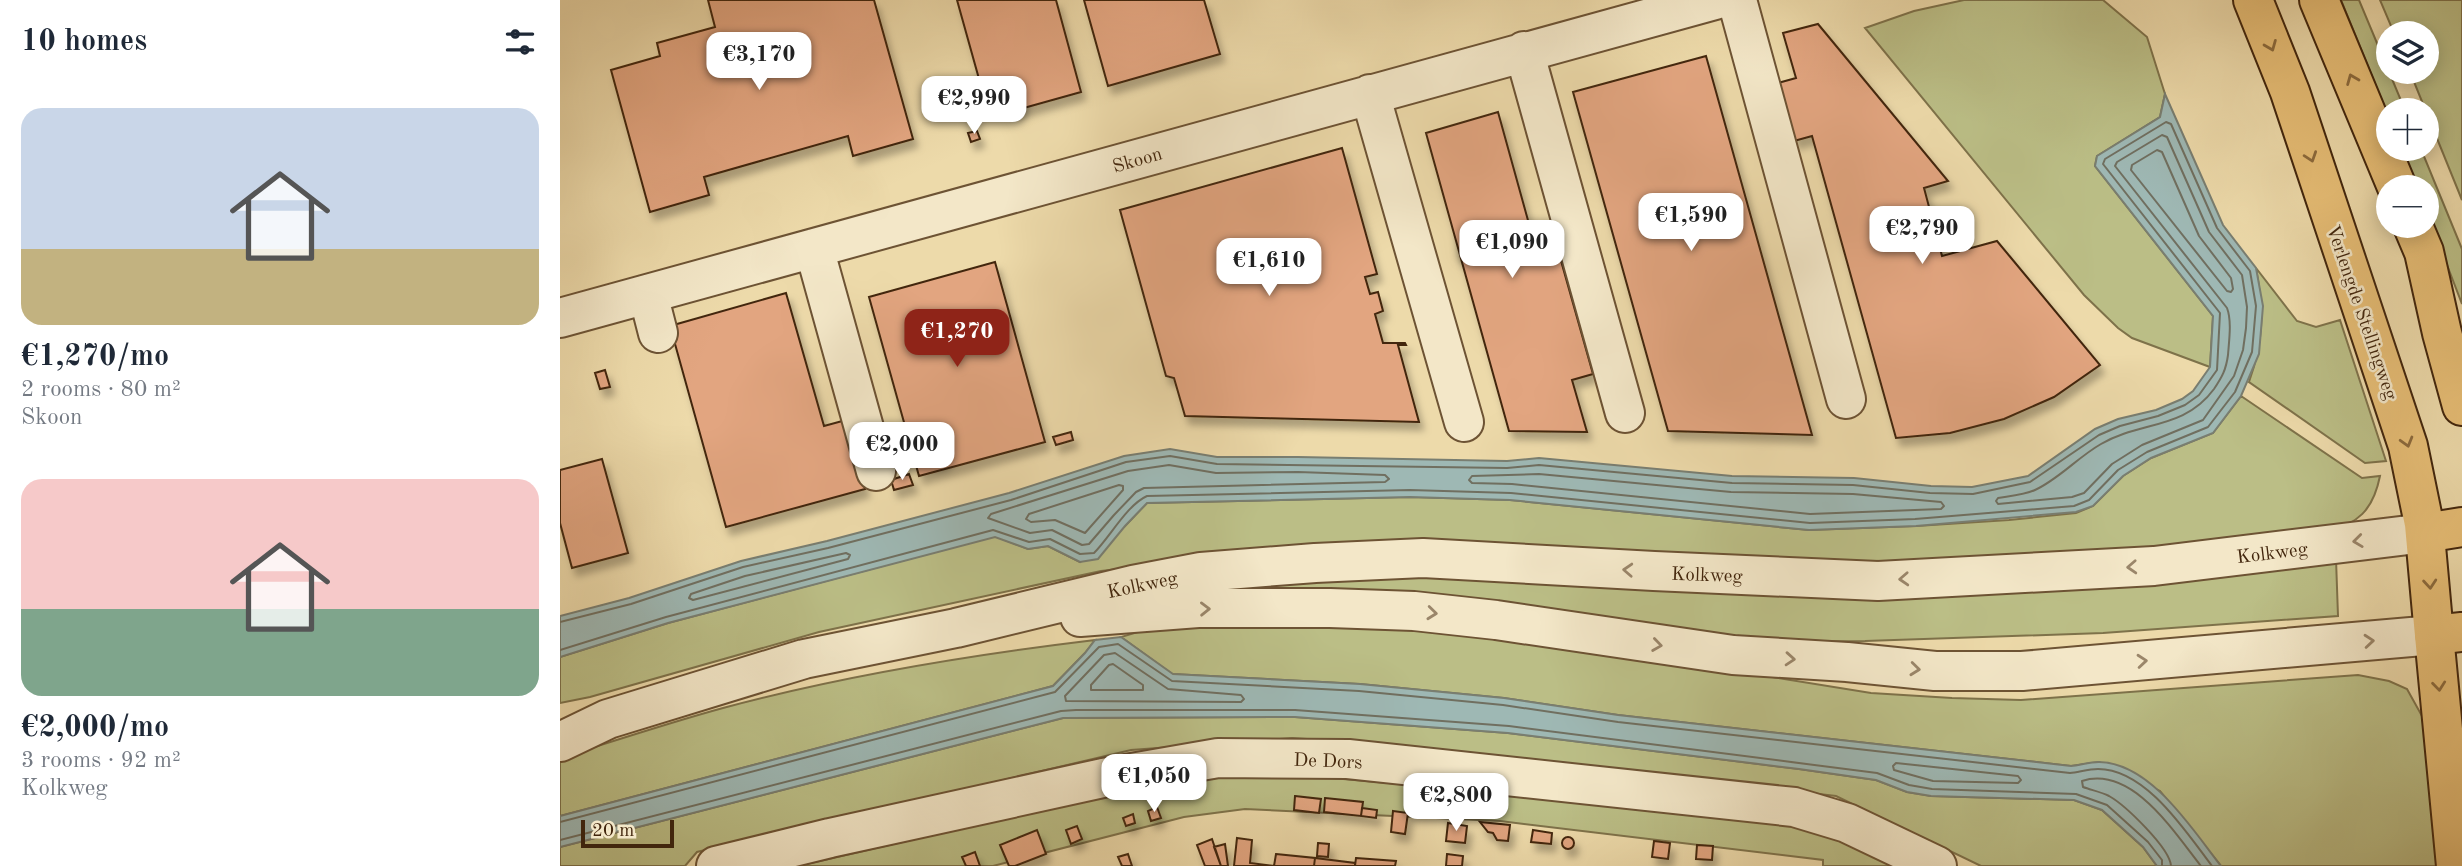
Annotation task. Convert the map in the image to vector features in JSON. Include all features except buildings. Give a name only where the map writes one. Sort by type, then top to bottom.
[{"type":"main road","name":"Verlengde Stellingweg","points":[[2253,0],[2290,92],[2408,446],[2448,633],[2456,866]]},
{"type":"main road","points":[[2319,0],[2392,175]]},
{"type":"main road","points":[[2418,239],[2462,339]]},
{"type":"main road","points":[[2418,239],[2462,406]]},
{"type":"main road","name":"Kolkweg","points":[[2425,533],[2462,527]]},
{"type":"street","name":"Skoon","points":[[560,318],[1715,0]]},
{"type":"street","points":[[1737,0],[1846,398]]},
{"type":"street","points":[[1524,51],[1625,413]]},
{"type":"street","points":[[1370,94],[1464,422]]},
{"type":"street","points":[[814,248],[876,471]]},
{"type":"street","points":[[648,294],[658,333]]},
{"type":"street","name":"Kolkweg","points":[[560,742],[608,719],[804,659],[956,628],[1133,585],[1201,572],[1423,558],[1878,581],[2154,566],[2425,533]]},
{"type":"street","name":"Kolkweg","points":[[956,628],[1198,608],[1414,611],[1496,620],[1733,655],[1935,671],[2022,671],[2448,633]]},
{"type":"street","name":"Kolkweg","points":[[560,726],[608,719]]},
{"type":"street","name":"De Dors","points":[[716,866],[1103,778],[1218,758],[1257,758],[1348,759],[1794,807],[1847,823],[1937,866]]},
{"type":"green space","points":[[1964,0],[2103,0],[2147,37],[2165,94],[2160,117],[2097,156],[2095,166],[2213,316],[2210,367],[2132,338],[2084,295],[1865,28],[1914,11]]},
{"type":"green space","points":[[2341,0],[2359,0],[2376,41],[2376,84],[2394,84],[2400,98],[2381,98]]},
{"type":"green space","points":[[2380,0],[2462,0],[2462,200],[2439,143],[2439,98],[2421,98],[2415,84],[2439,84],[2439,21],[2389,21]]},
{"type":"green space","points":[[2406,161],[2426,161],[2432,175],[2412,175]]},
{"type":"green space","points":[[2439,193],[2462,249],[2462,304],[2437,238],[2439,238]]},
{"type":"green space","points":[[2256,268],[2297,321],[2316,327],[2340,320],[2386,461],[2365,463],[2249,382],[2258,353],[2261,326]]},
{"type":"green space","points":[[2241,396],[2362,478],[2380,476],[2373,498],[2362,514],[2347,525],[2326,533],[1946,568],[1357,542],[1101,571],[819,632],[590,697],[560,703],[560,657],[668,623],[995,536],[1028,549],[1048,546],[1080,562],[1125,526],[1147,503],[1410,497],[1510,500],[1809,530],[2009,520],[2076,513],[2093,506],[2123,476],[2151,458],[2213,433]]},
{"type":"green space","points":[[2336,559],[2338,616],[2103,633],[1755,642],[1137,603],[1217,582],[1420,569]]},
{"type":"green space","points":[[1387,622],[1673,661],[1871,693],[1952,698],[2021,700],[2358,675],[2389,681],[2407,689],[2422,716],[2443,866],[2221,866],[2160,791],[2099,762],[2071,766],[1618,715],[1504,698],[1360,684],[1172,674],[1121,637],[1164,624]]},
{"type":"green space","points":[[1095,640],[1053,686],[560,816],[560,758],[769,696],[955,659]]},
{"type":"green space","points":[[1295,717],[1508,733],[1799,769],[1876,780],[1907,792],[1931,796],[2074,800],[2102,810],[2143,847],[2157,866],[1981,866],[1836,796],[1382,744],[1292,738],[1131,750],[697,852],[685,866],[560,866],[560,847],[1063,718]]},
{"type":"green space","points":[[1298,775],[1501,793],[1812,827],[1894,866],[1823,866],[1823,860],[1500,821],[1245,809],[1184,817],[993,866],[798,866],[1159,783],[1239,776]]},
{"type":"water","points":[[2165,94],[2223,225],[2256,268],[2263,306],[2259,354],[2241,396],[2213,433],[2151,458],[2123,476],[2093,506],[2076,512],[1916,526],[1809,530],[1510,500],[1410,497],[1147,503],[1098,559],[1080,562],[1048,546],[1028,549],[995,537],[668,623],[560,657],[560,616],[629,598],[741,561],[1009,493],[1124,456],[1170,449],[1217,457],[1507,461],[1539,458],[1732,476],[1854,478],[1931,486],[1972,487],[2028,476],[2095,429],[2182,399],[2193,391],[2210,367],[2213,316],[2095,166],[2097,156],[2160,117]]},
{"type":"water","points":[[1121,637],[1173,674],[1360,684],[1504,698],[1618,715],[2071,766],[2099,762],[2118,765],[2136,773],[2169,800],[2221,866],[2157,866],[2143,847],[2102,810],[2074,800],[1931,796],[1907,792],[1876,780],[1799,769],[1508,733],[1295,717],[1063,718],[560,847],[560,816],[1053,686],[1095,640]]}]
